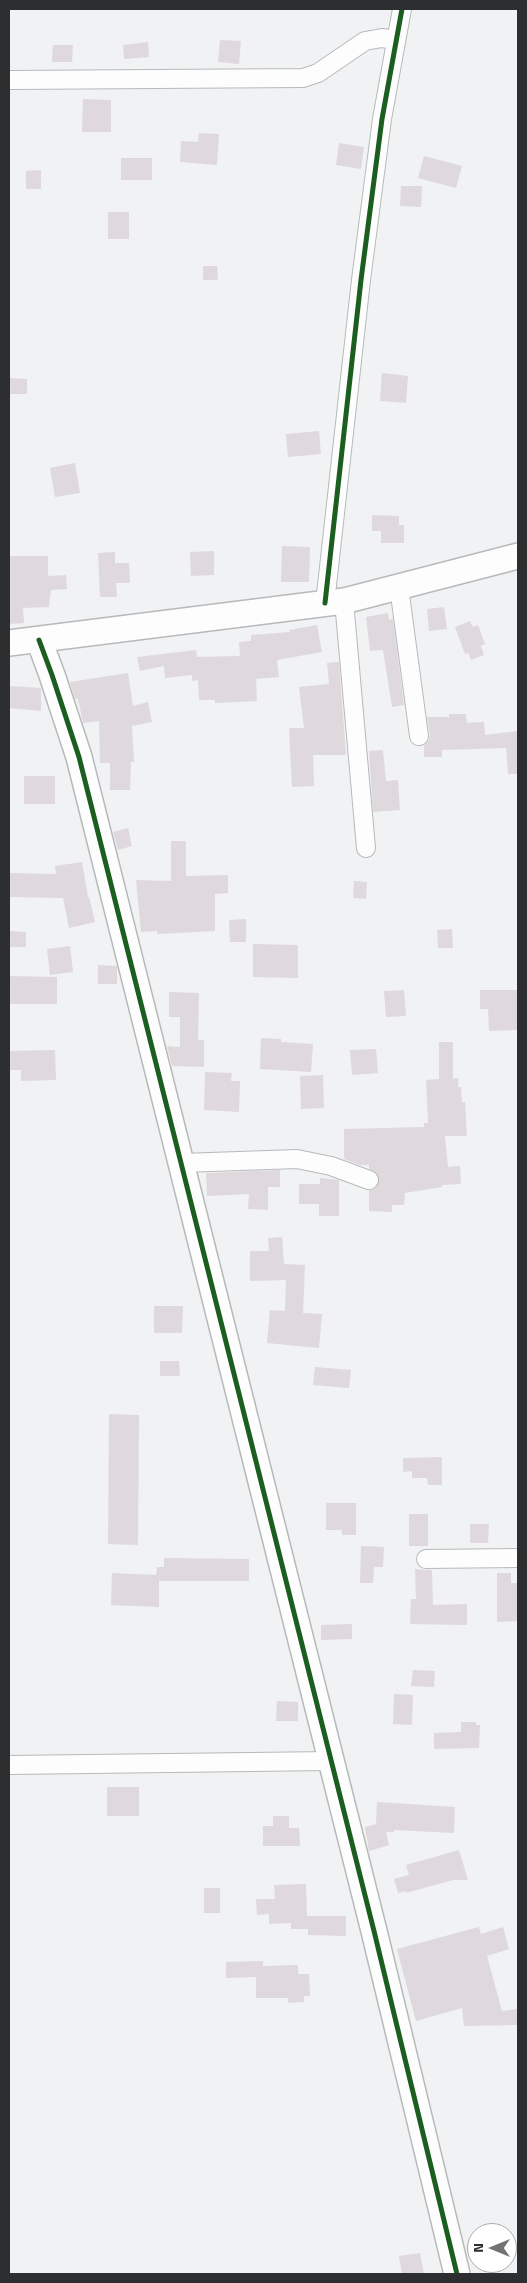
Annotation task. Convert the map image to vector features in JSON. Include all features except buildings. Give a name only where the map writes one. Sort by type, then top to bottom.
[{"type":"street","points":[[366,848],[334,602],[363,261],[382,119],[402,9]]},
{"type":"street","points":[[9,80],[302,78],[318,73],[366,41],[382,38],[396,40]]},
{"type":"street","points":[[9,643],[334,602],[518,557]]},
{"type":"street","points":[[399,587],[420,736]]},
{"type":"street","points":[[39,640],[79,757],[331,1761],[457,2274]]},
{"type":"street","points":[[181,1164],[297,1160],[331,1166],[369,1180]]},
{"type":"street","points":[[426,1558],[518,1558]]},
{"type":"street","points":[[9,1765],[331,1761]]},
{"type":"cycle path","points":[[325,603],[361,280],[382,119],[402,9]]},
{"type":"cycle path","points":[[39,640],[79,757],[374,1931],[457,2274]]}]
